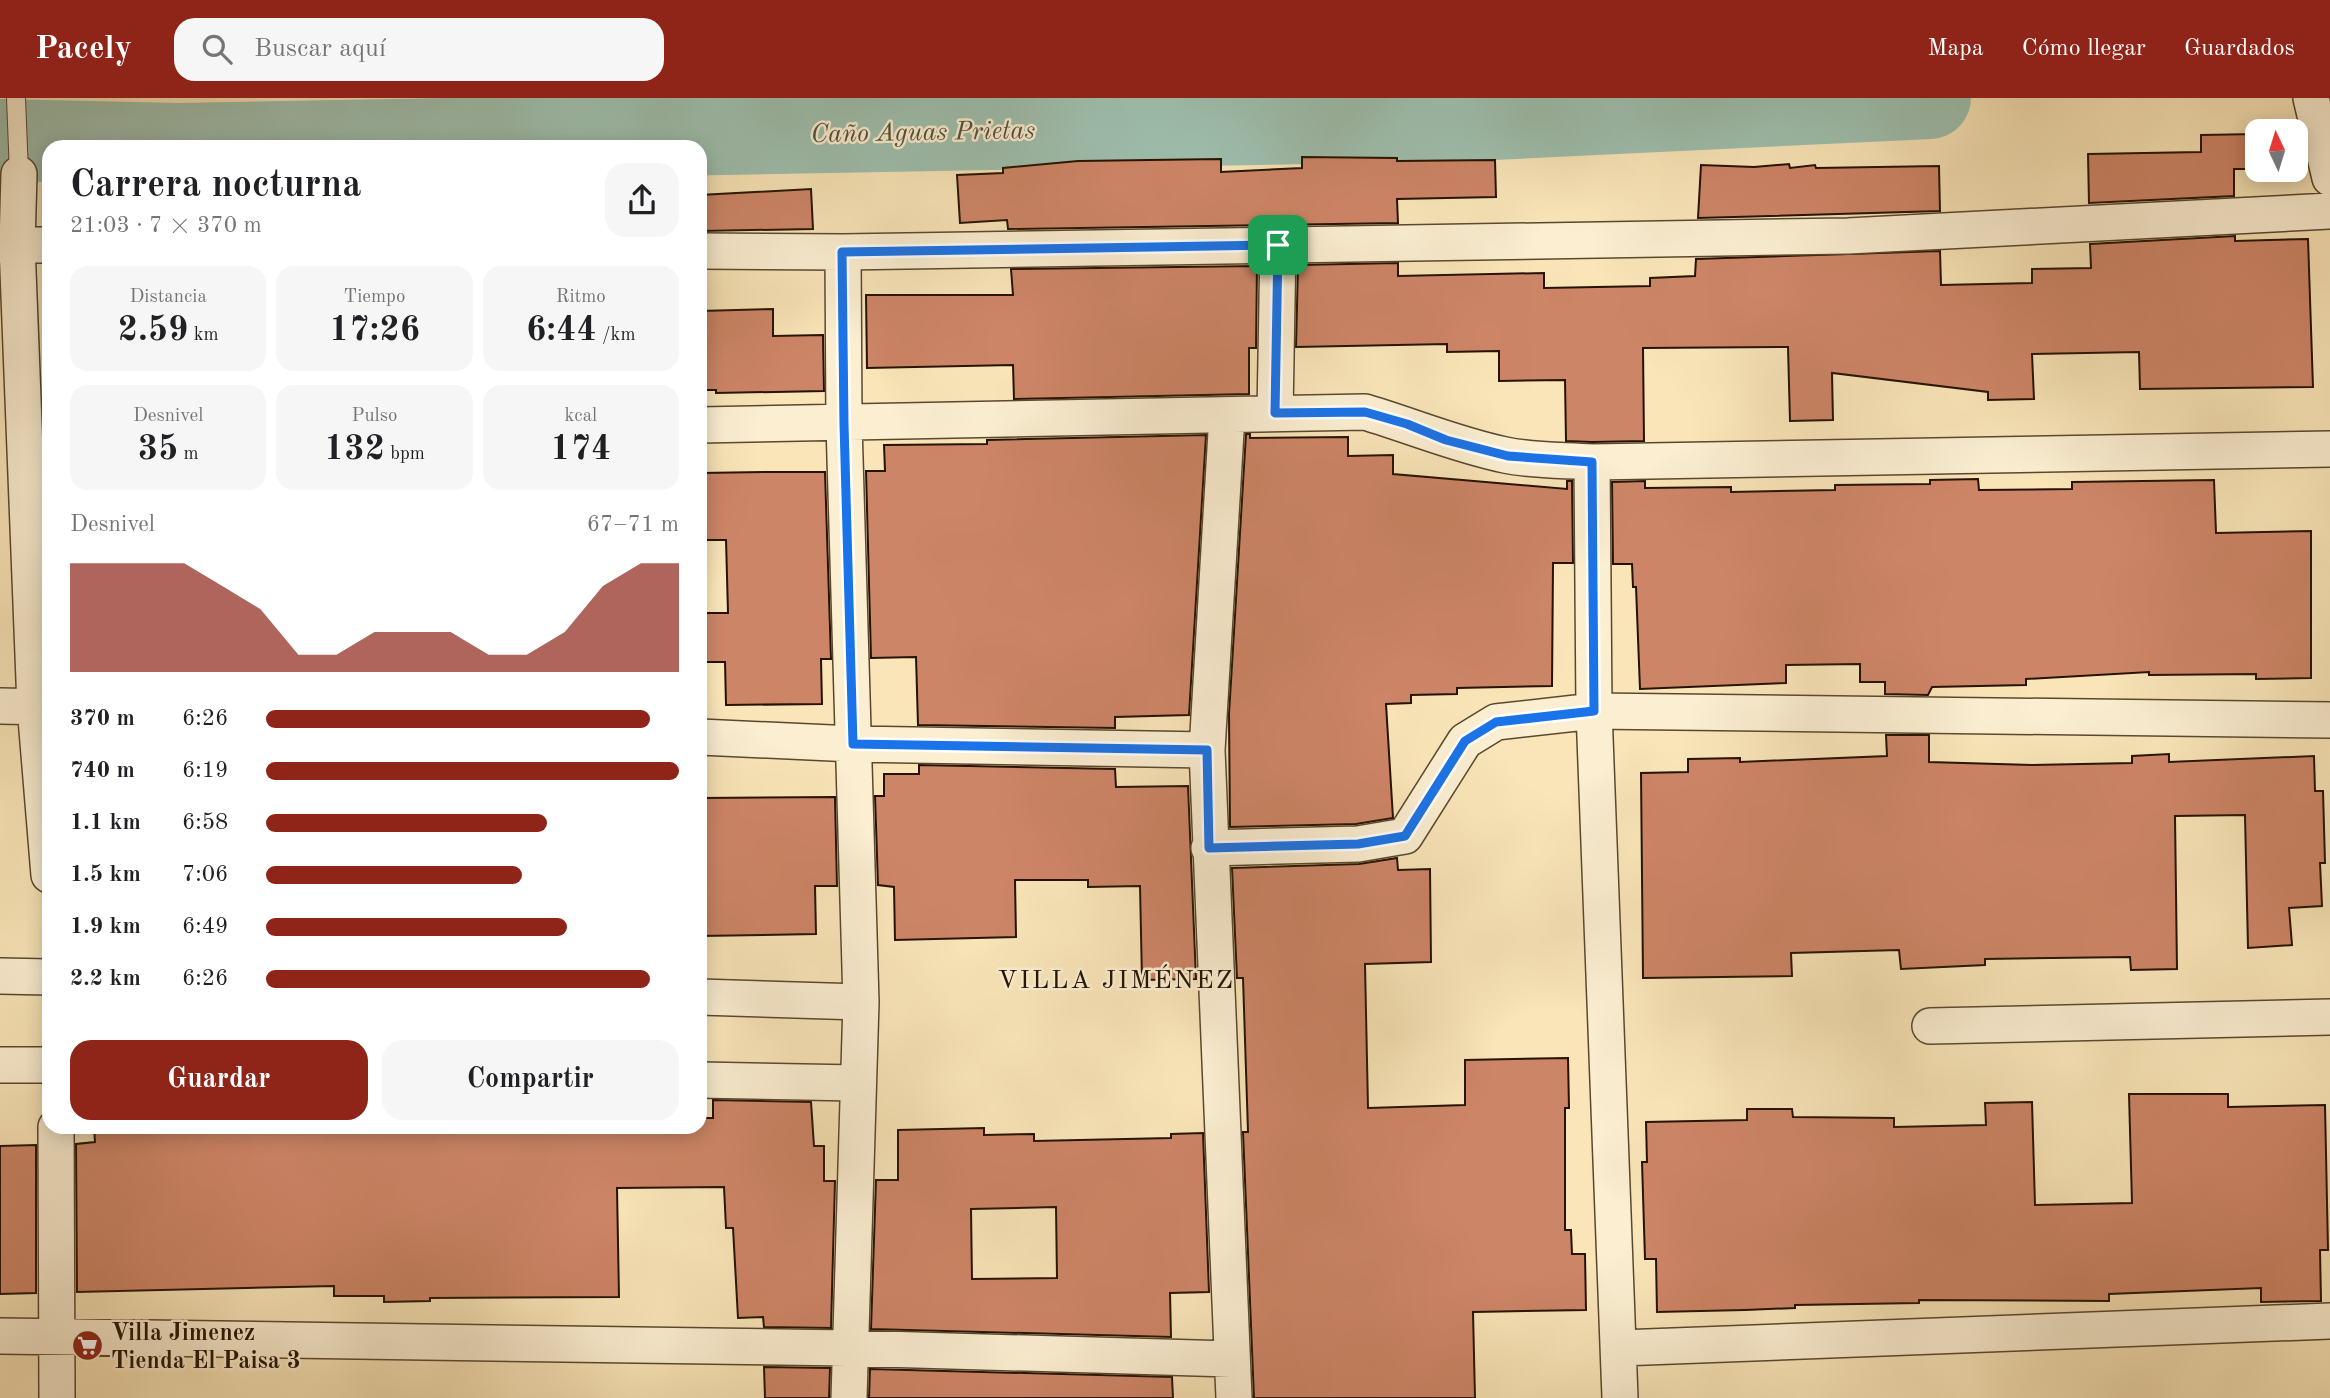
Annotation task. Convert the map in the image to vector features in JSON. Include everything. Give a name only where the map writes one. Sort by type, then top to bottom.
[{"type":"street","points":[[2312,105],[2330,178]]},
{"type":"street","points":[[0,705],[42,706],[25,430],[19,174]]},
{"type":"street","points":[[707,251],[842,252],[1848,236],[2330,211]]},
{"type":"street","points":[[1275,413],[1278,245]]},
{"type":"street","points":[[842,252],[844,424],[861,1002],[848,1348],[849,1398]]},
{"type":"street","points":[[707,425],[1365,412],[1407,424],[1446,440],[1508,456],[1592,462],[2330,449]]},
{"type":"street","points":[[1227,415],[1207,750],[1234,1398]]},
{"type":"street","points":[[1592,462],[1594,711],[1620,1398]]},
{"type":"street","points":[[1209,848],[1358,844],[1405,836],[1465,741],[1496,722],[1594,711],[2330,720]]},
{"type":"street","points":[[707,737],[853,744],[1207,750]]},
{"type":"street","points":[[0,976],[42,977]]},
{"type":"street","points":[[707,997],[861,1002]]},
{"type":"street","points":[[1930,1026],[2330,1017]]},
{"type":"street","points":[[0,1065],[42,1065]]},
{"type":"street","points":[[707,1080],[857,1083]]},
{"type":"street","points":[[55,1134],[57,1398]]},
{"type":"street","points":[[1620,1348],[2330,1321]]},
{"type":"street","points":[[0,1336],[848,1348],[1231,1359]]},
{"type":"lane","points":[[16,98],[19,174]]},
{"type":"building","points":[[2245,134],[2245,169],[2234,169],[2234,196],[2089,203],[2088,154],[2201,152],[2201,135]]},
{"type":"building","points":[[1302,157],[1397,158],[1397,161],[1495,160],[1496,197],[1397,199],[1398,223],[1008,229],[1007,220],[960,223],[957,175],[1003,173],[1003,168],[1078,161],[1221,159],[1221,172],[1302,168]]},
{"type":"building","points":[[1789,164],[1790,168],[1815,165],[1816,168],[1939,166],[1940,211],[1698,218],[1701,165],[1754,167]]},
{"type":"building","points":[[811,189],[813,229],[707,231],[707,195]]},
{"type":"building","points":[[2235,236],[2235,241],[2308,239],[2313,387],[2140,389],[2139,352],[2032,354],[2034,399],[1988,400],[1988,392],[1832,373],[1833,420],[1790,421],[1788,347],[1643,348],[1644,441],[1566,441],[1565,380],[1499,381],[1499,351],[1447,352],[1447,344],[1296,347],[1298,265],[1398,263],[1398,276],[1544,273],[1544,288],[1650,286],[1650,278],[1695,276],[1696,259],[1940,251],[1941,285],[2032,283],[2032,269],[2091,268],[2090,244]]},
{"type":"building","points":[[1257,266],[1256,348],[1249,348],[1249,394],[1014,399],[1013,365],[867,368],[866,295],[1013,295],[1011,269]]},
{"type":"building","points":[[773,309],[773,336],[823,335],[824,391],[716,393],[716,390],[707,390],[707,311]]},
{"type":"building","points":[[1246,434],[1250,434],[1250,438],[1348,437],[1348,456],[1393,455],[1393,474],[1567,489],[1567,481],[1572,481],[1573,563],[1553,563],[1552,686],[1457,688],[1457,694],[1411,695],[1411,703],[1386,704],[1393,818],[1356,824],[1230,827],[1229,714]]},
{"type":"building","points":[[1206,435],[1189,715],[1115,717],[1115,728],[918,725],[916,657],[871,658],[866,471],[885,471],[884,445],[987,444],[987,440]]},
{"type":"building","points":[[825,472],[831,659],[821,659],[822,704],[726,705],[725,662],[707,662],[707,613],[728,613],[726,540],[707,540],[707,473]]},
{"type":"building","points":[[1978,479],[1979,490],[2072,489],[2072,482],[2214,480],[2216,533],[2311,531],[2311,678],[2256,679],[2256,674],[2149,675],[2149,672],[2026,679],[2026,685],[1932,687],[1928,695],[1885,694],[1885,682],[1860,682],[1860,664],[1786,665],[1786,683],[1640,689],[1636,587],[1633,587],[1632,564],[1613,564],[1612,482],[1645,481],[1645,488],[1731,487],[1731,492],[1835,490],[1835,485],[1930,484],[1930,480]]},
{"type":"building","points":[[1886,735],[1929,735],[1929,762],[2032,765],[2132,763],[2132,756],[2169,754],[2169,762],[2314,756],[2315,791],[2323,791],[2325,863],[2320,863],[2322,906],[2289,908],[2292,945],[2248,948],[2245,815],[2175,816],[2177,969],[2131,970],[2130,957],[1985,959],[1985,965],[1901,969],[1899,950],[1791,953],[1792,976],[1643,978],[1641,773],[1688,772],[1688,759],[1740,758],[1740,762],[1887,756]]},
{"type":"building","points":[[919,765],[1115,769],[1116,787],[1188,786],[1196,979],[1142,980],[1140,886],[1088,887],[1088,880],[1015,880],[1016,937],[895,940],[894,887],[878,885],[875,796],[884,796],[884,774],[919,774]]},
{"type":"building","points":[[835,797],[837,886],[815,886],[816,934],[707,936],[707,798]]},
{"type":"building","points":[[1397,858],[1398,870],[1430,869],[1431,962],[1365,964],[1368,1108],[1465,1105],[1465,1060],[1568,1058],[1569,1108],[1565,1108],[1565,1230],[1571,1230],[1572,1254],[1585,1254],[1586,1310],[1473,1312],[1475,1398],[1254,1398],[1243,1132],[1248,1132],[1243,978],[1237,978],[1232,868],[1359,864]]},
{"type":"building","points":[[2129,1094],[2228,1094],[2228,1107],[2325,1105],[2328,1250],[2320,1250],[2321,1301],[2261,1302],[2261,1288],[2109,1294],[2109,1301],[1919,1300],[1919,1303],[1795,1305],[1795,1308],[1657,1312],[1656,1259],[1645,1259],[1642,1162],[1647,1162],[1646,1122],[1747,1120],[1747,1109],[1792,1109],[1793,1117],[1894,1118],[1894,1127],[1986,1125],[1985,1103],[2032,1102],[2035,1205],[2132,1203]]},
{"type":"building","points":[[713,1100],[811,1102],[814,1146],[824,1146],[824,1181],[835,1181],[831,1328],[764,1327],[763,1317],[738,1318],[733,1228],[726,1228],[724,1187],[617,1188],[619,1297],[430,1298],[430,1301],[384,1302],[384,1296],[334,1296],[334,1286],[77,1292],[76,1144],[95,1142],[94,1134],[707,1134],[707,1118],[713,1118]]},
{"type":"building","points":[[984,1128],[984,1135],[1034,1134],[1034,1141],[1171,1138],[1171,1134],[1203,1133],[1209,1292],[1170,1293],[1171,1337],[871,1329],[876,1180],[898,1180],[898,1130]],"holes":[[[1056,1207],[1057,1278],[972,1279],[971,1209]]]},
{"type":"building","points":[[36,1145],[36,1293],[0,1294],[0,1146]]},
{"type":"building","points":[[764,1367],[830,1368],[829,1398],[765,1398]]},
{"type":"building","points":[[870,1369],[1172,1377],[1173,1398],[869,1398]]},
{"type":"waterway","name":"Caño Aguas Prietas","points":[[394,140],[1471,120],[1930,98]]},
{"type":"waterway","name":"Caño Aguas Prietas","points":[[0,140],[42,141]]},
{"type":"place","name":"Villa Jimenez Tienda El Paisa 3","points":[[88,1346]]},
{"type":"district","name":"VILLA JIMÉNEZ","points":[[1116,979]]},
{"type":"route","points":[[1278,245],[1275,413],[1365,412],[1407,424],[1446,440],[1508,456],[1592,462],[1594,711],[1496,722],[1465,741],[1405,836],[1358,844],[1209,848],[1207,750],[853,744],[842,252],[1278,245]]}]
